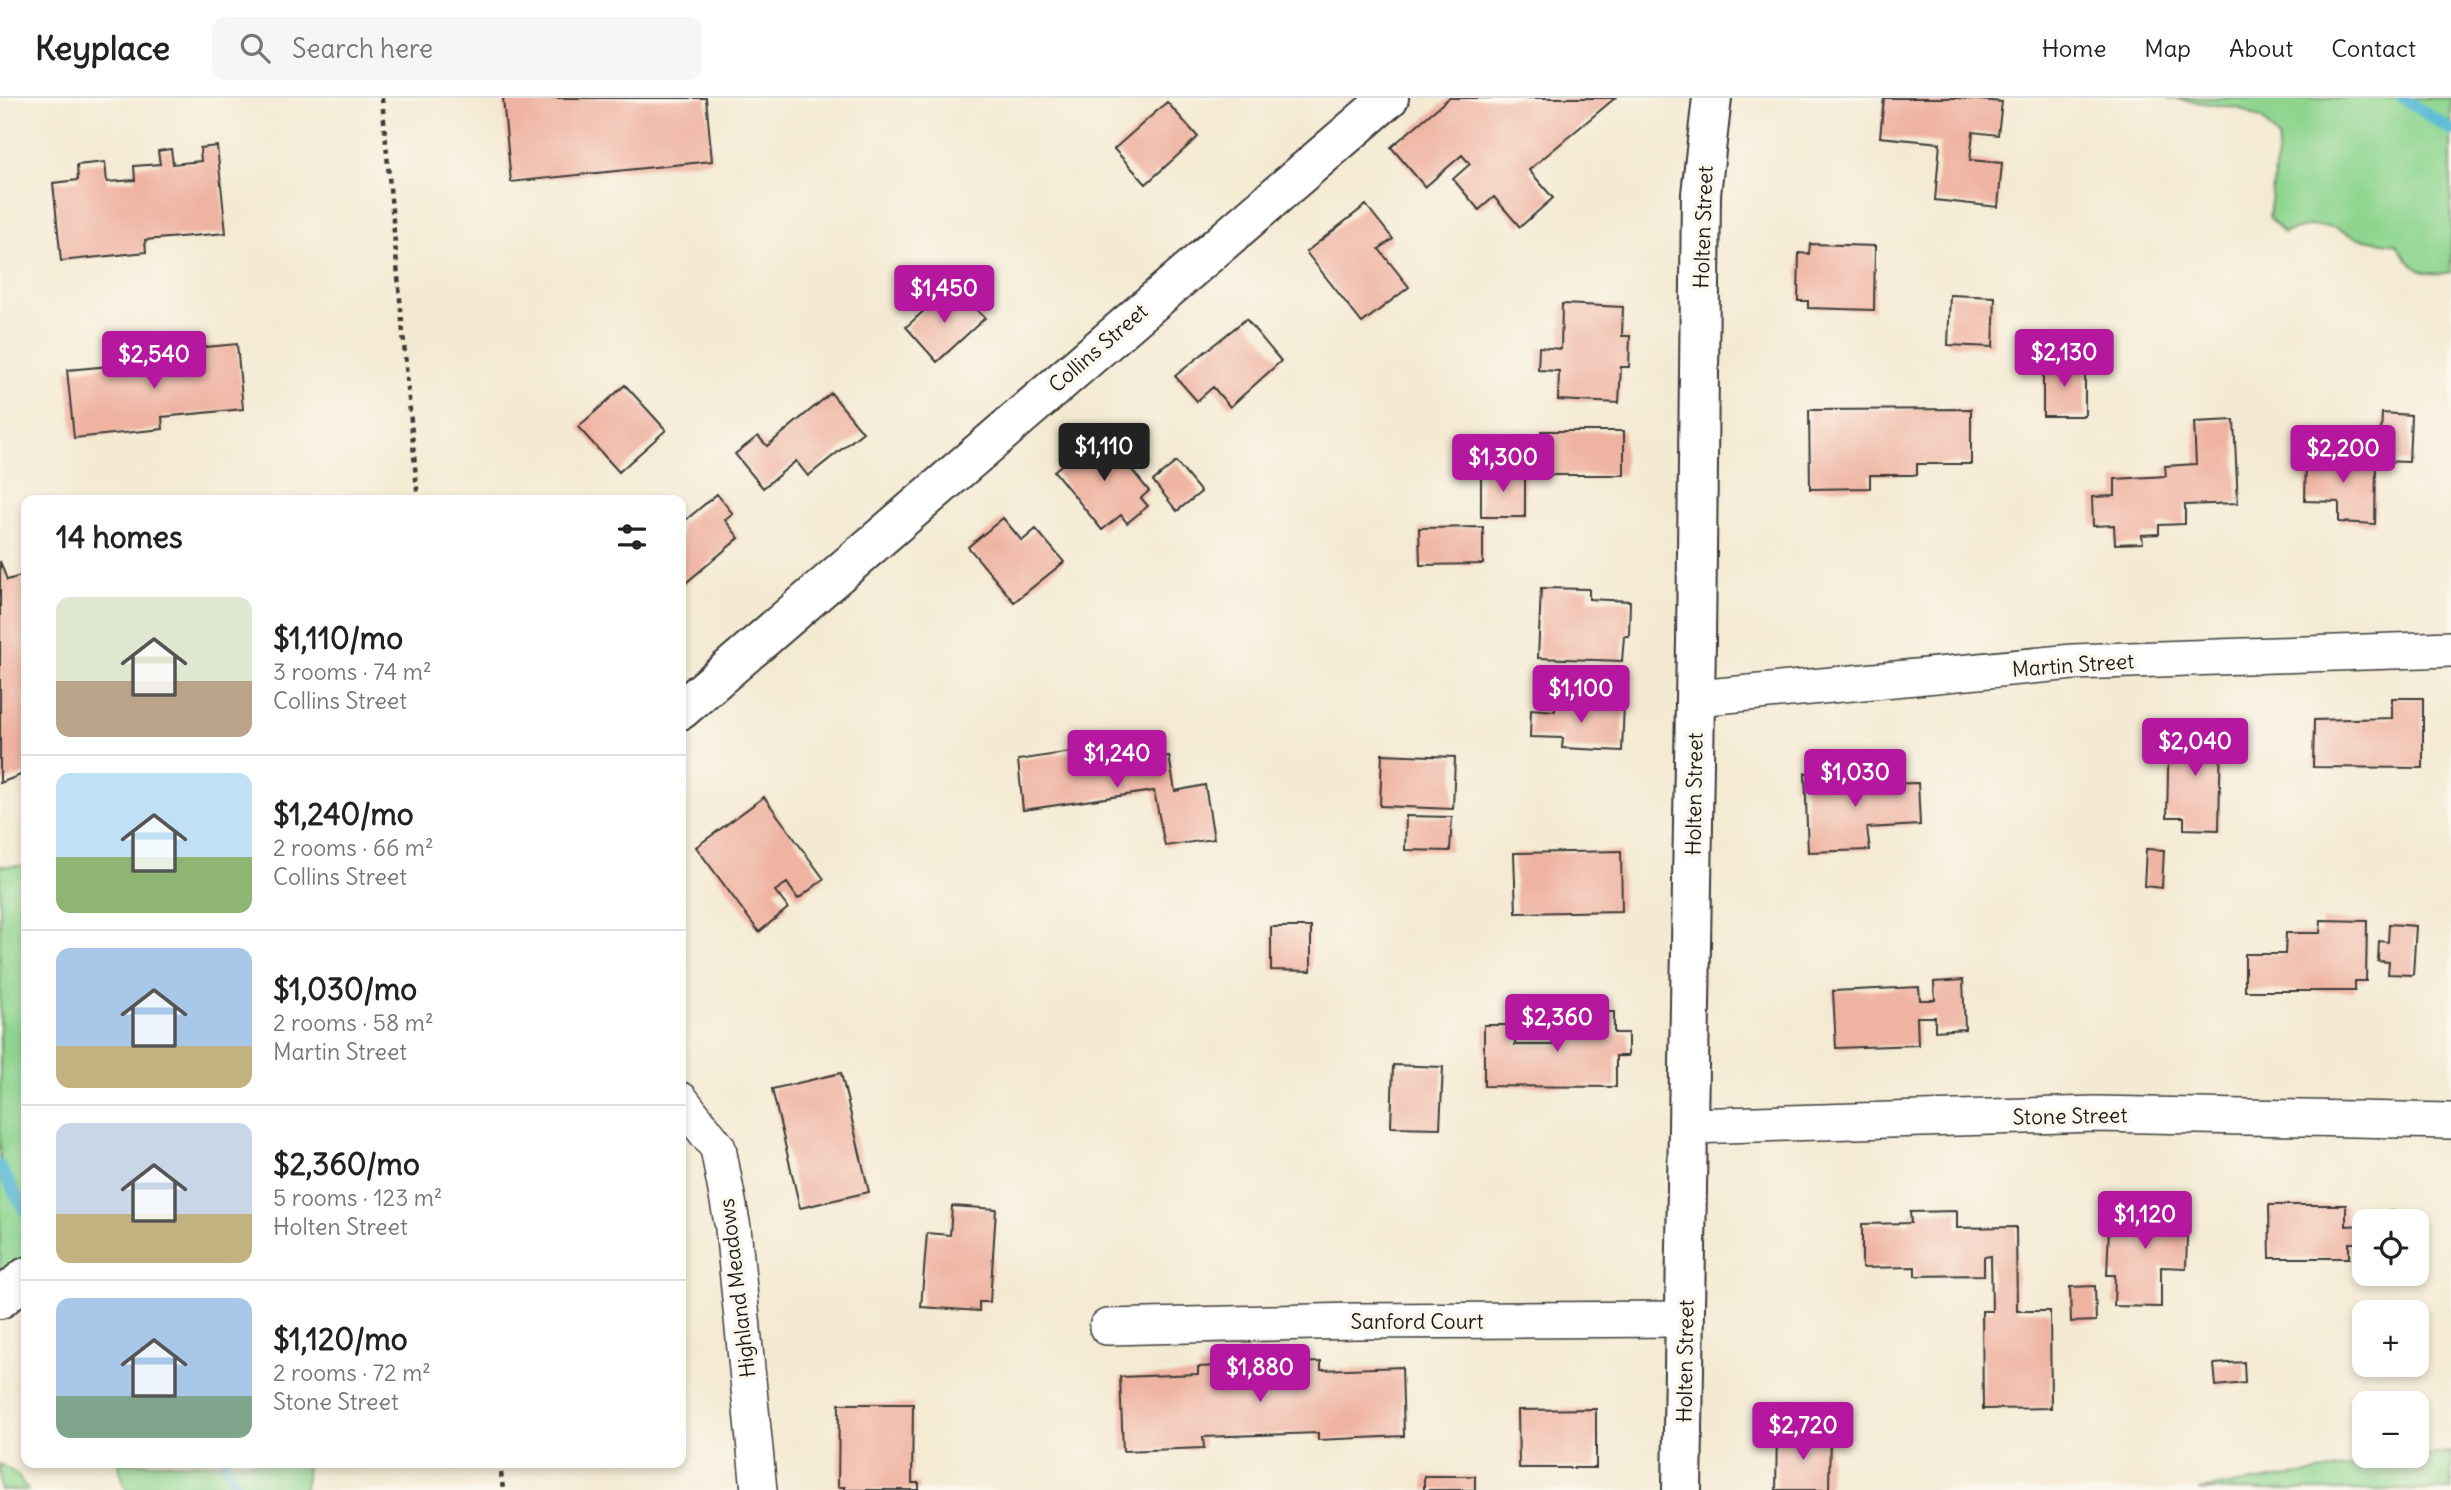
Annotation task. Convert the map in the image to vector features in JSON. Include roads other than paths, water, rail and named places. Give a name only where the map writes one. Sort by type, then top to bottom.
[{"type":"main road","name":"Collins Street","points":[[686,706],[1389,98]]},
{"type":"main road","name":"Holten Street","points":[[1682,1490],[1696,698],[1701,194],[1712,98]]},
{"type":"main road","points":[[0,1299],[21,1281]]},
{"type":"street","name":"Martin Street","points":[[1696,698],[2073,662],[2451,649]]},
{"type":"street","name":"Highland Meadows","points":[[686,1106],[718,1148],[733,1228],[759,1490]]},
{"type":"street","name":"Stone Street","points":[[1689,1126],[2096,1114],[2451,1121]]},
{"type":"street","name":"Sanford Court","points":[[1107,1327],[1355,1321],[1685,1319]]},
{"type":"waterway","points":[[2403,98],[2451,130]]},
{"type":"waterway","points":[[0,1166],[21,1204]]},
{"type":"waterway","points":[[228,1468],[238,1490]]}]
